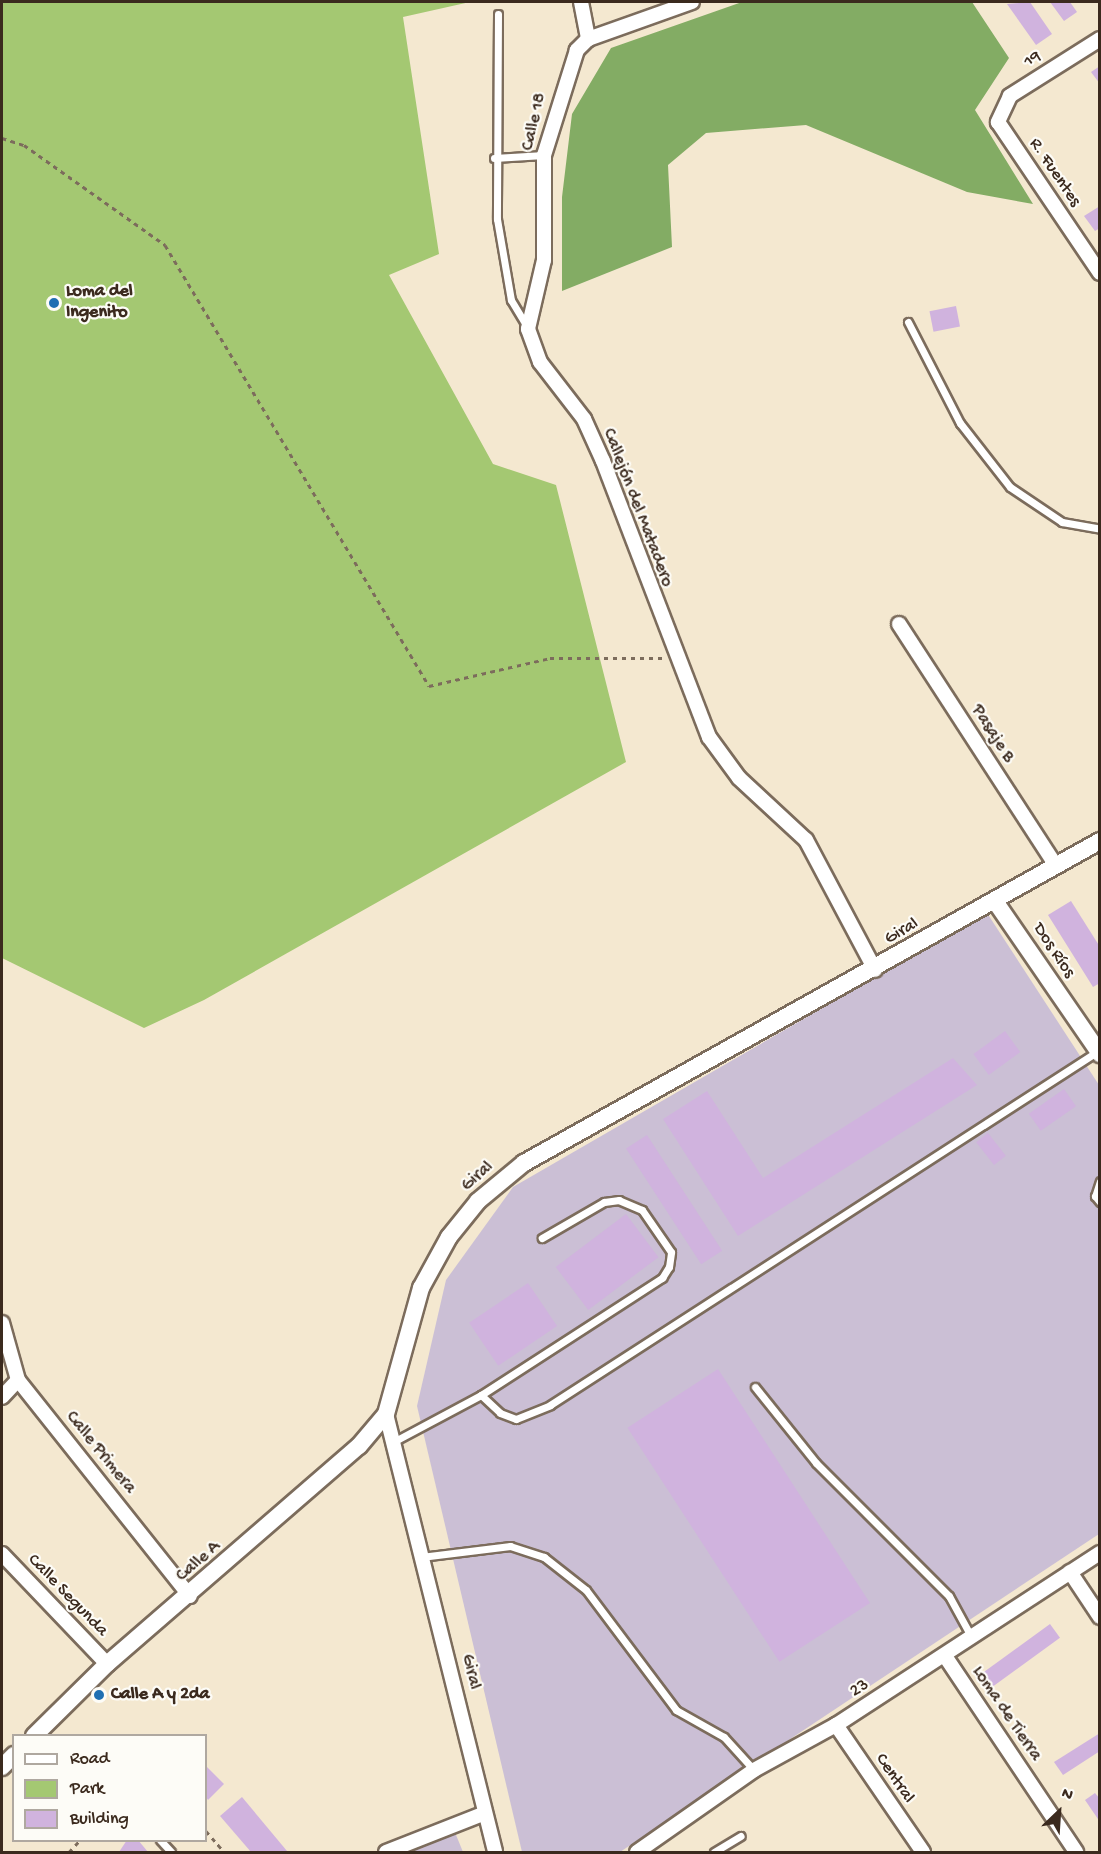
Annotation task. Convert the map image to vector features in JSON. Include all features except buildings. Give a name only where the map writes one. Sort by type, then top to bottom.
[{"type":"street","points":[[581,2],[588,39],[692,2]]},
{"type":"street","name":"Calle 18","points":[[528,329],[544,260],[544,155],[561,87],[577,50],[588,39]]},
{"type":"street","name":"19","points":[[998,122],[1010,96],[1100,39]]},
{"type":"street","name":"R. Fuentes","points":[[998,122],[1100,273]]},
{"type":"street","name":"Callejón del Matadero","points":[[528,329],[540,362],[584,419],[603,461],[675,658],[709,737],[739,778],[806,840],[875,970]]},
{"type":"street","name":"Pasaje B","points":[[899,624],[1055,864]]},
{"type":"street","name":"Giral","points":[[495,1852],[386,1414],[421,1287],[449,1237],[478,1202],[524,1163],[875,970],[1055,864],[1100,841]]},
{"type":"street","name":"Dos Ríos","points":[[995,901],[1099,1052]]},
{"type":"street","name":"Calle Primera","points":[[2,1323],[18,1380],[190,1596]]},
{"type":"street","points":[[2,1397],[18,1380]]},
{"type":"street","name":"Calle A","points":[[36,1734],[107,1664],[190,1596],[359,1446],[386,1414]]},
{"type":"street","name":"23","points":[[637,1852],[754,1770],[836,1725],[1100,1553]]},
{"type":"street","name":"Calle Segunda","points":[[2,1554],[107,1664]]},
{"type":"street","points":[[1070,1572],[1100,1617]]},
{"type":"street","name":"Loma de Tierra","points":[[945,1656],[1076,1852]]},
{"type":"street","name":"Central","points":[[836,1725],[923,1852]]},
{"type":"street","points":[[386,1852],[485,1813]]},
{"type":"lane","name":"Callejón del Matadero","points":[[498,14],[494,158],[511,300],[528,329]]},
{"type":"lane","points":[[494,158],[544,155]]},
{"type":"lane","points":[[908,322],[960,423],[1010,487],[1062,522],[1100,529]]},
{"type":"lane","points":[[481,1395],[500,1413],[516,1419],[550,1406],[1099,1052]]},
{"type":"lane","points":[[1100,1181],[1095,1196],[1100,1202]]},
{"type":"lane","points":[[393,1442],[481,1395],[662,1278],[669,1267],[671,1252],[642,1210],[619,1200],[604,1202],[542,1238]]},
{"type":"lane","points":[[755,1387],[816,1463],[949,1596],[972,1638]]},
{"type":"lane","points":[[421,1557],[510,1546],[544,1557],[586,1590],[676,1710],[724,1737],[754,1770]]},
{"type":"lane","points":[[714,1852],[741,1836]]},
{"type":"path","points":[[2,138],[24,145],[165,245],[429,686],[550,658],[675,658]]},
{"type":"path","points":[[207,1832],[224,1852]]},
{"type":"shaded area","points":[[987,913],[1099,1085],[1099,1534],[620,1852],[522,1852],[417,1406],[446,1280],[513,1187]]},
{"type":"shaded area","points":[[454,1830],[463,1852],[401,1852]]},
{"type":"green space","points":[[2,2],[470,2],[403,17],[439,254],[389,275],[493,464],[556,485],[626,762],[204,1000],[144,1028],[2,958]]},
{"type":"green space","points":[[742,2],[972,2],[1009,58],[975,110],[1033,204],[967,192],[806,125],[706,133],[668,165],[672,247],[562,291],[562,197],[572,114],[611,48]]},
{"type":"place","name":"Loma del Ingenito","points":[[54,303]]},
{"type":"place","name":"Calle A y 2da","points":[[99,1695]]}]
